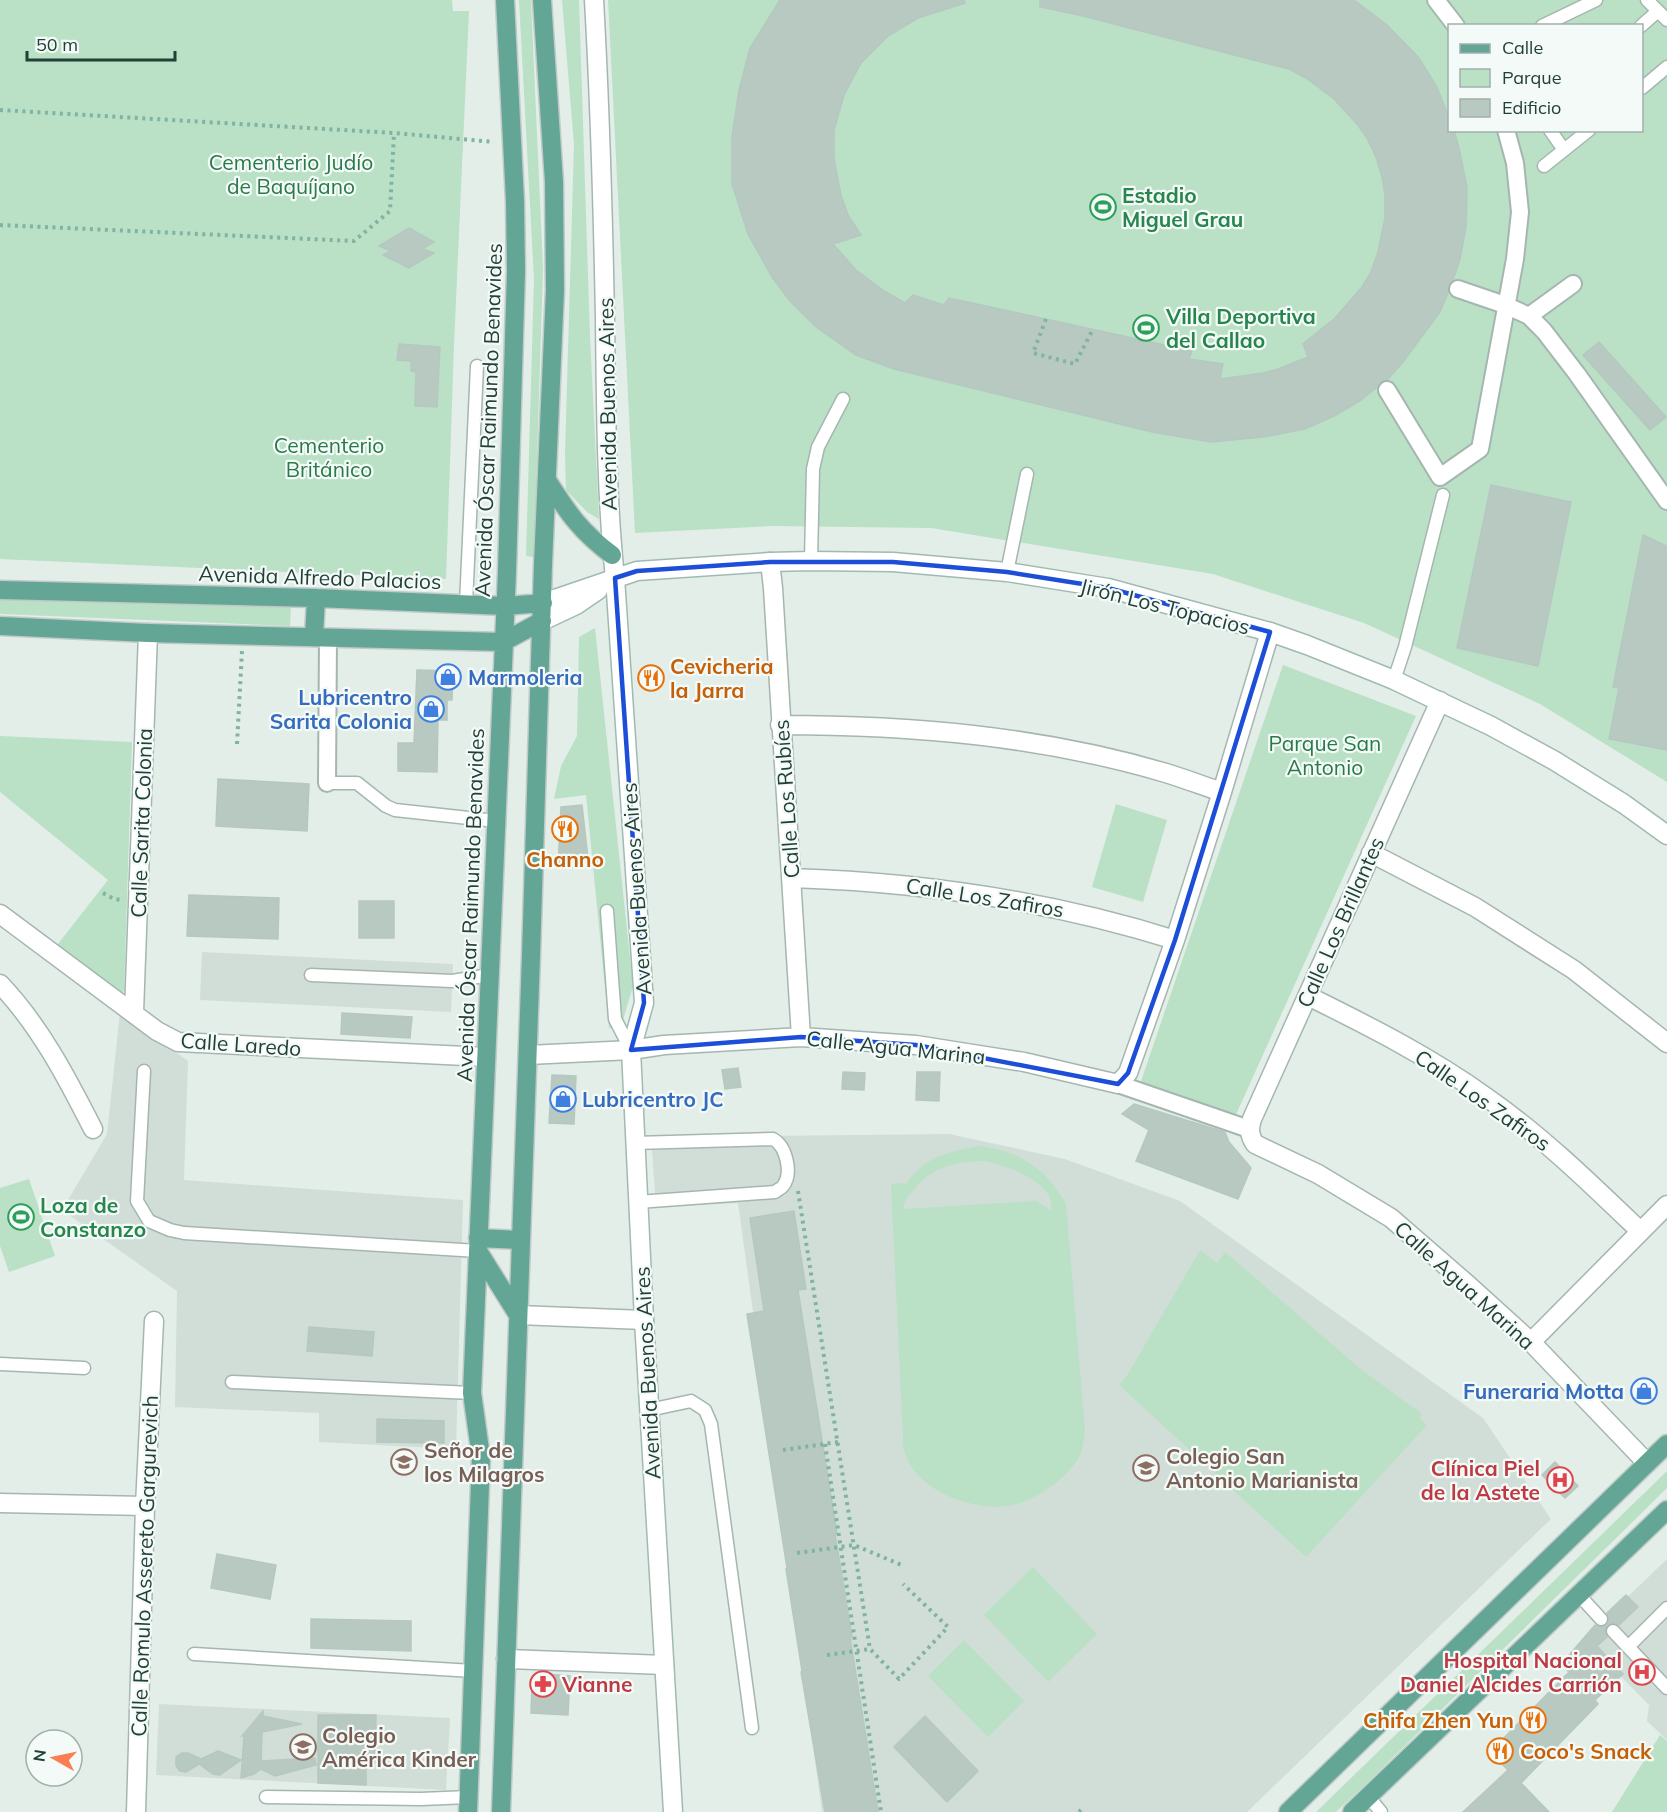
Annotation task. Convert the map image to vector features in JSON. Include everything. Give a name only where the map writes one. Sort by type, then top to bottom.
[{"type":"main road","name":"Avenida Óscar Raimundo Benavides","points":[[468,1805],[481,1457],[472,1393],[507,572],[516,271],[515,201],[505,0]]},
{"type":"main road","points":[[501,1812],[555,290],[554,182],[542,0]]},
{"type":"main road","points":[[547,480],[575,522],[591,539],[612,555]]},
{"type":"main road","name":"Avenida Alfredo Palacios","points":[[0,590],[316,598],[505,606],[543,603]]},
{"type":"main road","points":[[316,598],[321,638]]},
{"type":"main road","points":[[0,626],[148,633],[503,642],[542,621]]},
{"type":"main road","points":[[518,1315],[478,1244],[521,1239]]},
{"type":"main road","points":[[1288,1812],[1667,1444]]},
{"type":"main road","points":[[1352,1812],[1667,1510]]},
{"type":"street","name":"Avenida Buenos Aires","points":[[594,0],[602,190],[607,471],[644,1003],[631,1050],[644,1320],[673,1812]]},
{"type":"street","points":[[1436,0],[1454,24]]},
{"type":"street","points":[[1387,390],[1440,477],[1480,449],[1515,259],[1520,212],[1515,163],[1507,132]]},
{"type":"street","points":[[1529,316],[1573,284]]},
{"type":"street","points":[[1458,289],[1506,305],[1529,316],[1544,331],[1667,501]]},
{"type":"street","name":"Jirón Los Topacios","points":[[615,578],[637,572],[770,562],[893,562],[1007,572],[1108,588],[1270,632],[1440,700],[1555,761],[1624,804],[1667,835]]},
{"type":"street","name":"Calle Los Rubíes","points":[[770,562],[801,1037]]},
{"type":"street","points":[[542,621],[576,605],[615,578]]},
{"type":"street","name":"Avenida Alfredo Palacios","points":[[543,603],[615,578]]},
{"type":"street","points":[[1252,1136],[1118,1084],[1128,1073],[1175,940],[1270,632]]},
{"type":"street","name":"Calle Sarita Colonia","points":[[134,1012],[148,633]]},
{"type":"street","points":[[321,638],[327,783]]},
{"type":"street","name":"Calle Los Brillantes","points":[[1252,1136],[1308,996],[1440,700]]},
{"type":"street","points":[[780,725],[891,727],[1002,738],[1111,759],[1165,773],[1222,792]]},
{"type":"street","points":[[1371,853],[1475,907],[1574,970],[1667,1043]]},
{"type":"street","name":"Calle Los Zafiros","points":[[791,878],[886,882],[981,894],[1076,912],[1122,923],[1175,940]]},
{"type":"street","name":"Calle Laredo","points":[[0,914],[157,1031],[178,1042],[486,1057]]},
{"type":"street","points":[[0,984],[41,1035],[93,1129]]},
{"type":"street","name":"Calle Los Zafiros","points":[[1308,996],[1399,1042],[1486,1096],[1566,1160],[1640,1231]]},
{"type":"street","name":"Calle Agua Marina","points":[[528,1055],[801,1037],[916,1045],[1024,1062],[1118,1084]]},
{"type":"street","name":"Calle Agua Marina","points":[[1252,1136],[1391,1218],[1531,1342],[1647,1463]]},
{"type":"street","points":[[1531,1342],[1667,1205]]},
{"type":"street","points":[[518,1315],[644,1320]]},
{"type":"street","name":"Calle Romulo Assereto Gargurevich","points":[[136,1812],[145,1506],[154,1321]]},
{"type":"street","points":[[0,1503],[145,1506]]},
{"type":"street","points":[[506,1659],[664,1665]]},
{"type":"lane","points":[[1546,24],[1596,0]]},
{"type":"lane","points":[[1643,25],[1662,16],[1647,0]]},
{"type":"lane","points":[[1643,86],[1667,67]]},
{"type":"lane","points":[[1551,132],[1564,150]]},
{"type":"lane","points":[[1544,166],[1586,132]]},
{"type":"lane","points":[[466,604],[477,366]]},
{"type":"lane","points":[[811,561],[813,470],[818,447],[843,399]]},
{"type":"lane","points":[[1007,572],[1027,474]]},
{"type":"lane","points":[[1394,680],[1405,647],[1443,495]]},
{"type":"lane","points":[[327,783],[357,783],[386,806],[395,810],[496,821]]},
{"type":"lane","points":[[607,911],[615,1019],[631,1050]]},
{"type":"lane","points":[[311,975],[452,981],[490,975]]},
{"type":"lane","points":[[144,1071],[137,1201],[149,1221],[184,1233],[478,1244]]},
{"type":"lane","points":[[636,1143],[773,1139],[781,1146],[786,1161],[786,1180],[783,1187],[775,1192],[638,1202]]},
{"type":"lane","points":[[0,1364],[84,1368]]},
{"type":"lane","points":[[232,1382],[472,1393]]},
{"type":"lane","points":[[649,1410],[691,1401],[705,1410],[711,1424],[752,1728]]},
{"type":"lane","points":[[1579,1595],[1602,1619]]},
{"type":"lane","points":[[1628,1647],[1667,1608]]},
{"type":"lane","points":[[1613,1631],[1667,1688]]},
{"type":"lane","points":[[194,1654],[473,1671]]},
{"type":"lane","points":[[1368,1796],[1382,1812]]},
{"type":"lane","points":[[266,1797],[421,1799],[468,1805]]},
{"type":"path","points":[[0,110],[512,143]]},
{"type":"path","points":[[0,225],[354,241],[390,211],[394,134]]},
{"type":"path","points":[[1046,319],[1033,353],[1075,364],[1093,329]]},
{"type":"path","points":[[237,744],[243,636]]},
{"type":"path","points":[[103,893],[114,899],[126,901]]},
{"type":"path","points":[[798,1189],[870,1649],[898,1679],[948,1627],[903,1584]]},
{"type":"path","points":[[783,1450],[838,1442]]},
{"type":"path","points":[[825,1444],[881,1812]]},
{"type":"path","points":[[797,1553],[854,1545],[904,1566]]},
{"type":"path","points":[[827,1655],[870,1649]]},
{"type":"highlighted area","points":[[770,562],[893,562],[1007,572],[1108,588],[1270,632],[1175,940],[1128,1073],[1118,1084],[916,1045],[801,1037],[631,1050],[644,1003],[615,578],[637,571]]},
{"type":"shaded area","points":[[202,952],[453,964],[451,1012],[200,1000]]},
{"type":"shaded area","points":[[120,1012],[188,1061],[184,1180],[463,1200],[456,1449],[319,1442],[319,1413],[175,1407],[177,1291],[62,1210],[107,1134]]},
{"type":"shaded area","name":"Colegio San Antonio Marianista","points":[[949,1134],[1065,1159],[1180,1201],[1483,1418],[1551,1519],[1247,1812],[822,1812],[738,1203],[656,1207],[651,1137]]},
{"type":"shaded area","name":"Hospital Nacional Daniel Alcides Carrión","points":[[1667,1559],[1667,1740],[1647,1721],[1649,1705],[1584,1639]]},
{"type":"shaded area","name":"Colegio América Kinder","points":[[159,1704],[450,1718],[446,1790],[156,1775]]},
{"type":"green space","points":[[0,0],[452,0],[453,11],[469,11],[446,579],[0,559]]},
{"type":"green space","points":[[519,0],[531,0],[543,268],[534,557],[526,556],[534,280]]},
{"type":"green space","points":[[562,0],[579,0],[590,337],[599,519],[587,512],[566,490],[565,453],[574,145]]},
{"type":"green space","name":"Villa Deportiva del Callao","points":[[608,0],[1667,0],[1667,782],[1540,704],[1364,623],[1213,574],[931,528],[772,526],[635,533]]},
{"type":"green space","points":[[0,598],[291,606],[290,626],[0,614]]},
{"type":"green space","points":[[595,628],[633,986],[621,1027],[609,1028],[586,795],[554,799],[561,766],[577,736],[579,637]]},
{"type":"green space","name":"Parque San Antonio","points":[[1283,665],[1416,716],[1234,1119],[1139,1087]]},
{"type":"green space","points":[[0,736],[132,742],[124,991],[119,994],[54,949],[108,880],[0,792]]},
{"type":"green space","points":[[1116,804],[1167,820],[1143,902],[1092,887]]},
{"type":"green space","points":[[979,1146],[994,1148],[1030,1163],[1049,1180],[1066,1204],[1085,1430],[1079,1457],[1067,1473],[1050,1487],[1031,1498],[1013,1505],[998,1507],[966,1502],[935,1489],[912,1467],[903,1446],[891,1184],[904,1183],[905,1186],[912,1176],[928,1162],[947,1153]],"holes":[[[985,1161],[1020,1173],[1037,1183],[1049,1196],[1052,1211],[1036,1201],[903,1209],[910,1194],[927,1176],[936,1171],[954,1164]]]},
{"type":"green space","name":"Loza de Constanzo","points":[[29,1179],[55,1256],[9,1272],[0,1246],[0,1188]]},
{"type":"green space","points":[[1200,1250],[1217,1263],[1225,1252],[1362,1370],[1422,1414],[1419,1418],[1427,1425],[1306,1557],[1119,1385],[1128,1374]]},
{"type":"green space","points":[[1667,1471],[1667,1488],[1368,1782],[1336,1812],[1316,1812]]},
{"type":"green space","points":[[1033,1567],[1097,1634],[1048,1682],[984,1615]]},
{"type":"green space","points":[[964,1640],[1024,1701],[988,1737],[928,1676]]},
{"type":"green space","points":[[1660,1735],[1667,1741],[1667,1812],[1612,1812]]},
{"type":"building","points":[[780,0],[964,0],[965,3],[918,18],[888,36],[861,63],[844,95],[834,130],[834,159],[841,195],[848,215],[861,235],[833,244],[856,270],[905,303],[913,295],[944,305],[949,298],[1192,351],[1189,359],[1223,364],[1220,379],[1263,373],[1308,357],[1303,344],[1335,318],[1362,287],[1371,272],[1378,252],[1385,218],[1382,177],[1367,138],[1334,99],[1306,78],[1289,69],[1040,7],[1040,0],[1354,0],[1387,25],[1419,58],[1437,87],[1448,115],[1448,132],[1455,132],[1467,187],[1466,227],[1460,259],[1453,280],[1448,285],[1448,293],[1440,312],[1387,380],[1381,381],[1360,401],[1305,429],[1263,437],[1211,442],[1152,432],[894,369],[856,355],[816,327],[790,301],[772,277],[748,234],[732,184],[732,137],[739,90],[750,48]]},
{"type":"building","points":[[409,228],[434,242],[422,249],[434,253],[409,268],[383,255],[391,251],[379,246]]},
{"type":"building","points":[[1599,342],[1666,417],[1650,430],[1583,355]]},
{"type":"building","points":[[399,344],[440,347],[437,407],[415,406],[416,372],[411,371],[411,361],[397,360]]},
{"type":"building","points":[[1491,485],[1571,502],[1538,666],[1457,648]]},
{"type":"building","points":[[1643,535],[1667,546],[1667,750],[1609,739],[1619,688],[1613,687]]},
{"type":"building","points":[[417,670],[453,671],[452,700],[447,700],[447,720],[438,720],[437,772],[398,771],[398,743],[414,743]]},
{"type":"building","points":[[218,779],[309,784],[307,831],[216,826]]},
{"type":"building","points":[[582,805],[589,867],[558,868],[561,807]]},
{"type":"building","points":[[189,895],[279,898],[278,939],[187,936]]},
{"type":"building","points":[[359,901],[394,901],[394,938],[359,938]]},
{"type":"building","points":[[342,1013],[412,1017],[410,1038],[341,1034]]},
{"type":"building","points":[[738,1068],[741,1087],[725,1089],[722,1070]]},
{"type":"building","points":[[843,1072],[865,1073],[864,1090],[842,1089]]},
{"type":"building","points":[[917,1072],[940,1072],[939,1101],[916,1100]]},
{"type":"building","name":"Lubricentro JC","points":[[552,1075],[576,1076],[574,1124],[549,1123]]},
{"type":"building","points":[[1134,1104],[1225,1132],[1229,1142],[1251,1168],[1238,1199],[1136,1161],[1149,1130],[1122,1114]]},
{"type":"building","points":[[794,1211],[806,1289],[798,1290],[878,1812],[825,1812],[801,1672],[747,1314],[764,1311],[750,1218]]},
{"type":"building","points":[[309,1327],[374,1332],[372,1356],[307,1351]]},
{"type":"building","points":[[377,1419],[444,1421],[444,1443],[377,1442]]},
{"type":"building","name":"Clínica Piel de la Astete","points":[[1555,1462],[1578,1486],[1565,1498],[1542,1475]]},
{"type":"building","points":[[217,1554],[276,1565],[270,1599],[211,1588]]},
{"type":"building","points":[[1626,1595],[1638,1607],[1619,1625],[1612,1623],[1607,1625],[1609,1618],[1607,1613]]},
{"type":"building","points":[[311,1619],[411,1621],[411,1651],[311,1648]]},
{"type":"building","points":[[1595,1625],[1602,1627],[1607,1625],[1605,1632],[1607,1637],[1597,1646],[1623,1674],[1595,1700],[1598,1704],[1521,1783],[1549,1812],[1463,1812],[1508,1770],[1490,1752],[1569,1672],[1564,1667],[1567,1664],[1564,1661]]},
{"type":"building","points":[[545,1674],[570,1676],[568,1715],[531,1713],[532,1686]]},
{"type":"building","points":[[263,1711],[263,1716],[302,1724],[262,1732],[261,1761],[315,1758],[316,1765],[275,1776],[261,1769],[241,1778],[244,1736],[242,1736]]},
{"type":"building","points":[[318,1715],[376,1715],[375,1763],[366,1763],[366,1785],[318,1783]]},
{"type":"building","points":[[925,1716],[978,1771],[947,1802],[894,1747]]},
{"type":"building","points":[[218,1751],[241,1760],[220,1775],[213,1774],[199,1764],[186,1772],[180,1771],[176,1766],[176,1757],[182,1753],[188,1753],[201,1759]]},
{"type":"place","name":"Estadio Miguel Grau","points":[[1103,207]]},
{"type":"place","name":"Villa Deportiva del Callao","points":[[1146,328]]},
{"type":"place","name":"Marmoleria","points":[[448,677]]},
{"type":"place","name":"Cevicheria la Jarra","points":[[651,678]]},
{"type":"place","name":"Lubricentro Sarita Colonia","points":[[431,709]]},
{"type":"place","name":"Channo","points":[[565,829]]},
{"type":"place","name":"Lubricentro JC","points":[[563,1099]]},
{"type":"place","name":"Loza de Constanzo","points":[[21,1217]]},
{"type":"place","name":"Funeraria Motta","points":[[1644,1391]]},
{"type":"place","name":"Señor de los Milagros","points":[[404,1462]]},
{"type":"place","name":"Colegio San Antonio Marianista","points":[[1146,1468]]},
{"type":"place","name":"Clínica Piel de la Astete","points":[[1560,1480]]},
{"type":"place","name":"Hospital Nacional Daniel Alcides Carrión","points":[[1642,1672]]},
{"type":"place","name":"Vianne","points":[[543,1684]]},
{"type":"place","name":"Chifa Zhen Yun","points":[[1533,1720]]},
{"type":"place","name":"Colegio América Kinder","points":[[303,1747]]},
{"type":"place","name":"Coco's Snack","points":[[1500,1751]]},
{"type":"park label","name":"Cementerio Judío de Baquíjano","points":[[291,174]]},
{"type":"park label","name":"Cementerio Británico","points":[[329,457]]}]
